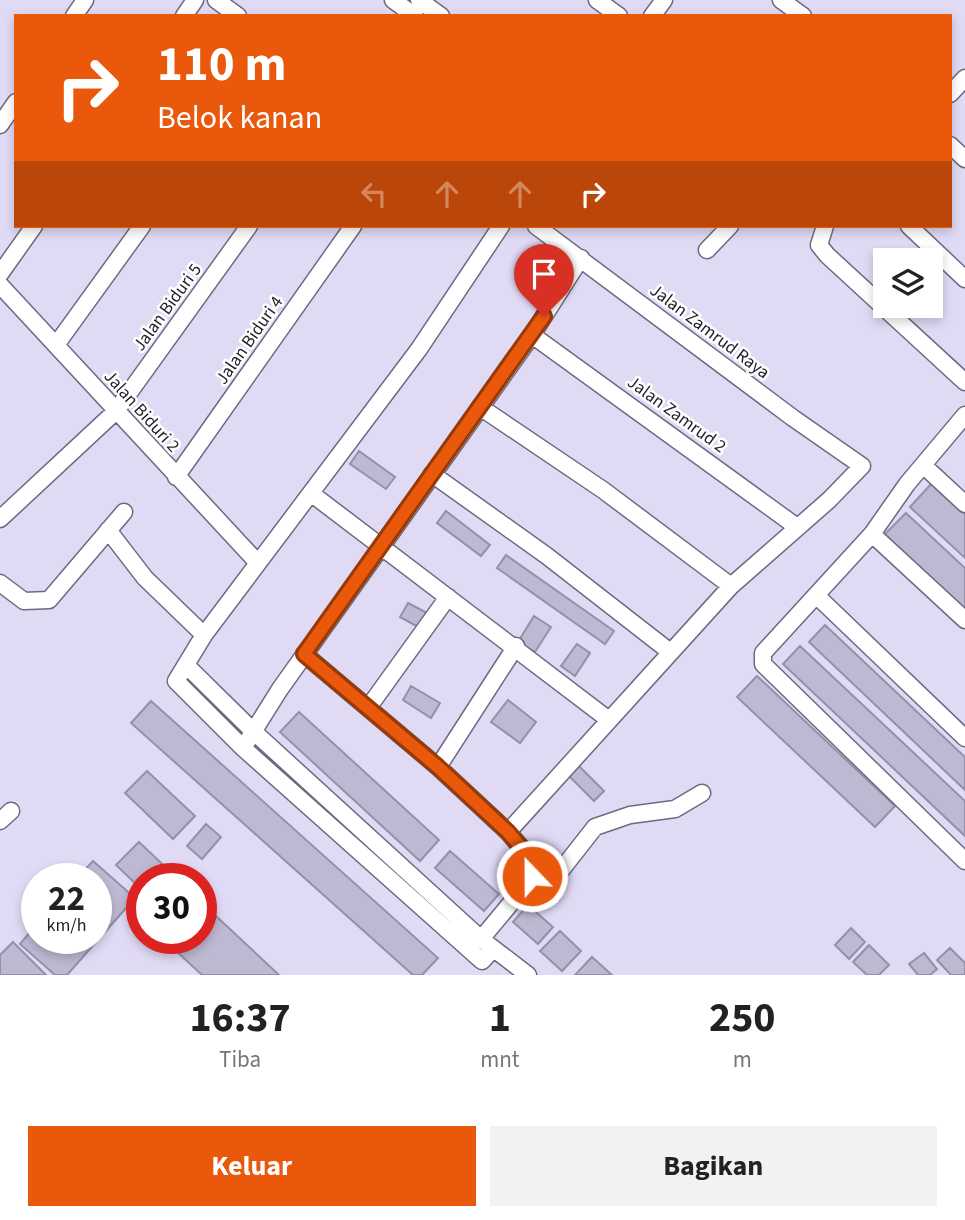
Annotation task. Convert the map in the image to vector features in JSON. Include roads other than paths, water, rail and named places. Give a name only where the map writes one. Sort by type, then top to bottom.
[{"type":"street","points":[[216,0],[235,14]]},
{"type":"street","points":[[393,0],[412,14]]},
{"type":"street","points":[[419,0],[438,14]]},
{"type":"street","points":[[597,0],[616,14]]},
{"type":"street","points":[[781,0],[800,14]]},
{"type":"street","points":[[952,92],[965,78]]},
{"type":"street","points":[[0,125],[14,105]]},
{"type":"street","points":[[952,147],[965,159]]},
{"type":"street","points":[[0,274],[33,228]]},
{"type":"street","points":[[56,345],[141,228]]},
{"type":"street","name":"Jalan Biduri 5","points":[[0,519],[116,411],[248,228]]},
{"type":"street","name":"Jalan Biduri 4","points":[[176,477],[352,228]]},
{"type":"street","points":[[304,654],[438,767],[508,832],[530,858],[532,876],[487,944],[482,961],[243,748],[176,681],[188,667],[204,635],[257,562],[312,494],[419,349],[500,228]]},
{"type":"street","name":"Jalan Zamrud Raya","points":[[539,228],[793,418],[862,466],[829,500],[797,527]]},
{"type":"street","points":[[824,228],[819,245],[827,255],[965,382]]},
{"type":"street","points":[[911,228],[965,279]]},
{"type":"street","points":[[707,250],[725,231]]},
{"type":"street","points":[[243,748],[379,545],[532,335],[581,258]]},
{"type":"street","name":"Jalan Biduri 2","points":[[0,285],[257,562]]},
{"type":"street","name":"Jalan Zamrud 2","points":[[532,335],[797,527]]},
{"type":"street","points":[[480,407],[603,490],[731,586]]},
{"type":"street","points":[[965,415],[872,534],[818,597],[763,653],[762,664],[965,861]]},
{"type":"street","points":[[923,466],[965,504]]},
{"type":"street","points":[[432,474],[547,556],[669,651]]},
{"type":"street","points":[[312,494],[516,646],[609,720]]},
{"type":"street","points":[[0,583],[24,601],[49,600],[124,512]]},
{"type":"street","points":[[508,832],[669,651],[731,586],[797,527]]},
{"type":"street","points":[[108,530],[145,578],[204,635]]},
{"type":"street","points":[[872,534],[965,620]]},
{"type":"street","points":[[368,708],[448,597]]},
{"type":"street","points":[[818,597],[965,738]]},
{"type":"street","points":[[438,767],[516,646]]},
{"type":"street","points":[[188,667],[253,731],[487,944],[528,975]]},
{"type":"street","points":[[526,886],[546,884],[555,878],[595,827],[630,815],[675,809],[702,793]]},
{"type":"street","points":[[501,975],[512,961]]}]
